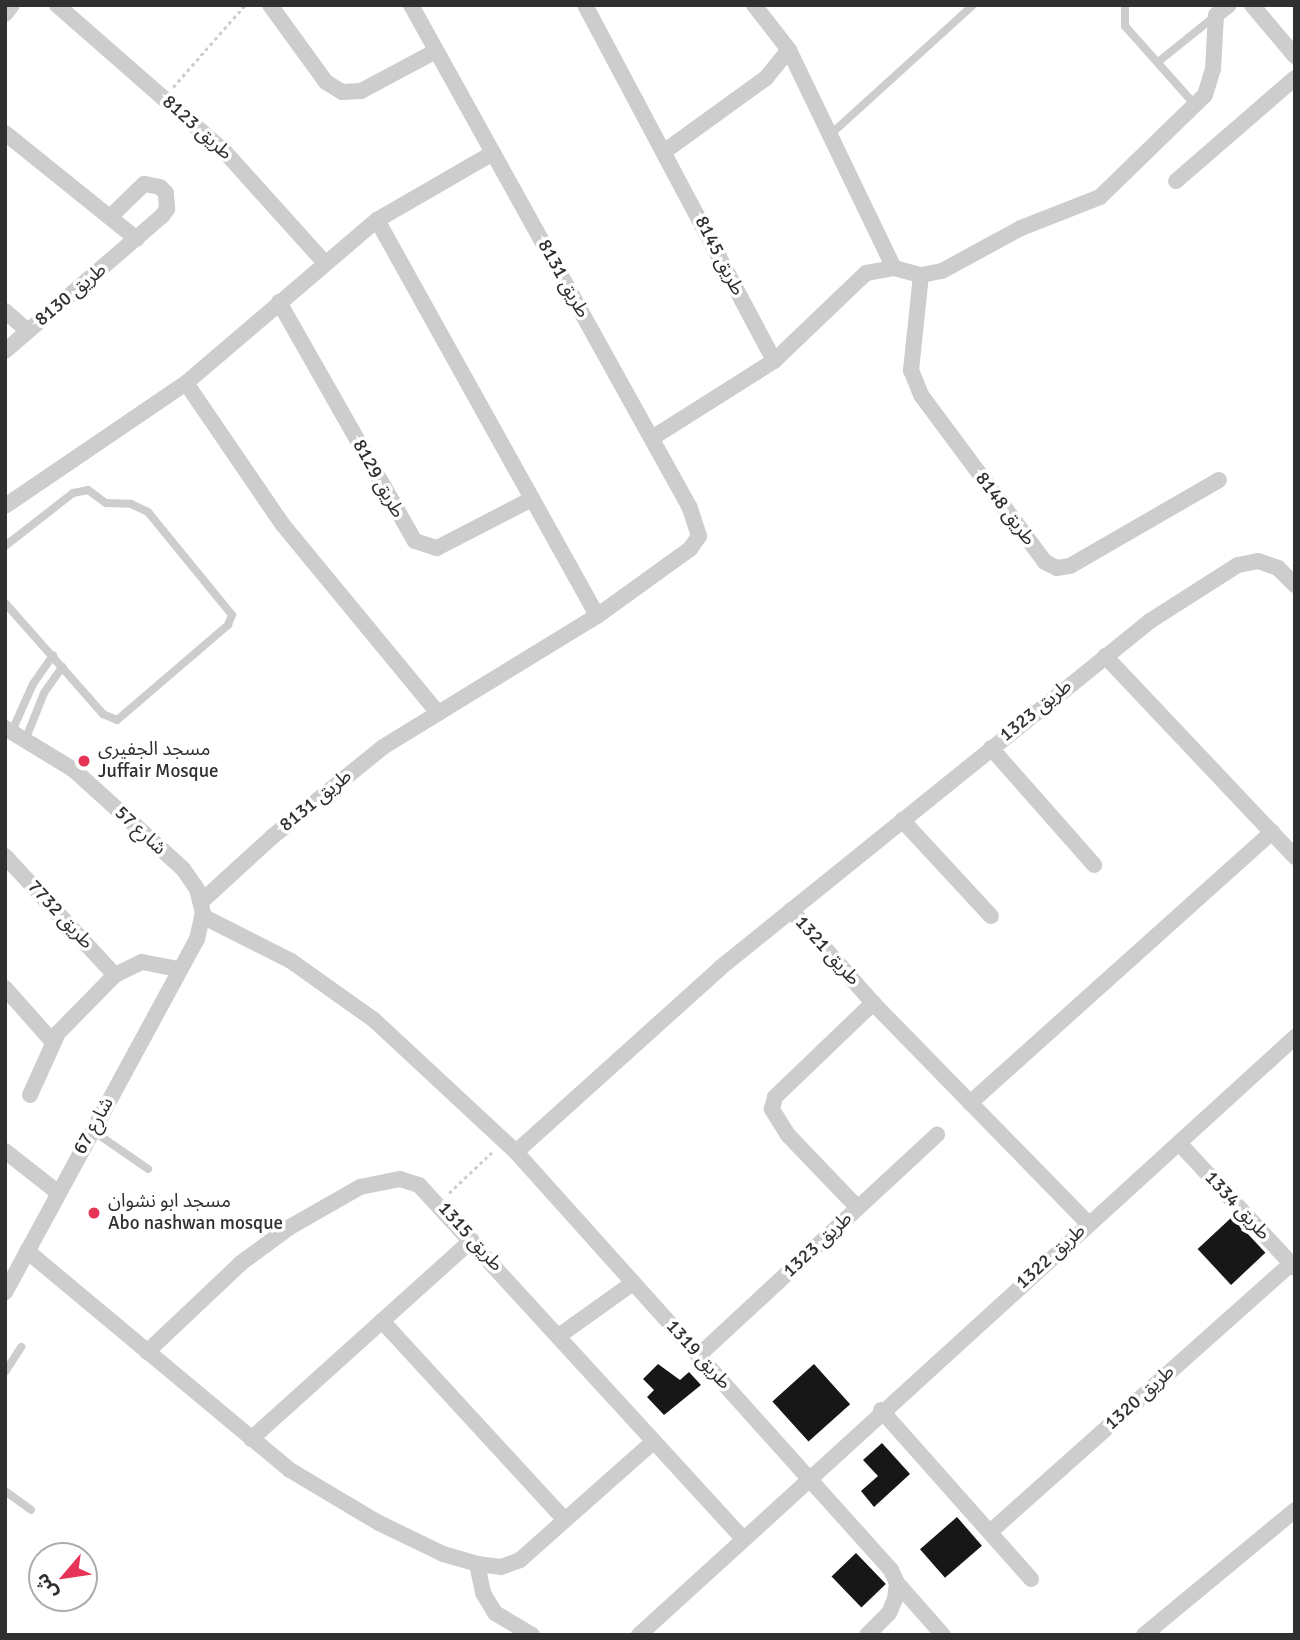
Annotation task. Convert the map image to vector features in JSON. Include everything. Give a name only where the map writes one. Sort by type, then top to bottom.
[{"type":"street","points":[[5,14],[12,5]]},
{"type":"street","name":"طريق 8123","points":[[57,5],[240,167],[324,262]]},
{"type":"street","points":[[270,5],[326,82],[342,92],[361,91],[436,51]]},
{"type":"street","name":"طريق 8131","points":[[202,908],[362,763],[597,616],[690,549],[699,536],[690,508],[411,5]]},
{"type":"street","name":"طريق 8145","points":[[585,5],[774,361]]},
{"type":"street","points":[[754,5],[789,50],[832,133],[894,268]]},
{"type":"street","points":[[1252,5],[1295,56]]},
{"type":"street","points":[[652,438],[774,361],[858,279],[875,270],[894,268],[921,275],[942,271],[1021,228],[1084,206],[1196,106],[1211,83],[1223,10]]},
{"type":"street","points":[[664,150],[766,78],[789,50]]},
{"type":"street","points":[[1176,181],[1295,78]]},
{"type":"street","points":[[5,133],[137,239]]},
{"type":"street","points":[[7,502],[186,383],[324,262],[377,220],[493,153]]},
{"type":"street","name":"طريق 8130","points":[[5,351],[137,239],[167,209],[166,193],[160,187],[144,184],[110,217]]},
{"type":"street","points":[[377,220],[597,616]]},
{"type":"street","name":"طريق 8148","points":[[921,275],[911,370],[921,395],[1045,562],[1057,568],[1070,566],[1219,480]]},
{"type":"street","name":"طريق 8129","points":[[279,302],[415,541],[437,548],[532,499]]},
{"type":"street","points":[[5,311],[28,331]]},
{"type":"street","points":[[186,383],[283,525],[438,713]]},
{"type":"street","name":"طريق 1323","points":[[791,910],[1105,656],[1238,565],[1258,561],[1278,568],[1295,584]]},
{"type":"street","points":[[1105,656],[1295,857]]},
{"type":"street","name":"شارع 57","points":[[14,732],[74,770],[173,862]]},
{"type":"street","points":[[991,748],[1094,864]]},
{"type":"street","points":[[902,820],[991,916]]},
{"type":"street","points":[[970,1103],[1272,832]]},
{"type":"street","name":"طريق 7732","points":[[5,856],[115,975]]},
{"type":"street","points":[[173,862],[191,879],[202,908]]},
{"type":"street","name":"شارع 67","points":[[173,862],[193,905],[192,932],[180,965]]},
{"type":"street","name":"شارع 67","points":[[5,1292],[56,1192],[93,1131],[180,965],[197,939],[202,908]]},
{"type":"street","name":"طريق 1319","points":[[202,908],[291,961],[374,1020],[450,1087],[511,1146],[881,1558],[897,1583],[943,1635]]},
{"type":"street","name":"طريق 1321","points":[[511,1146],[791,910],[873,1003],[1088,1223]]},
{"type":"street","points":[[30,1095],[52,1041],[115,975],[142,962],[180,965]]},
{"type":"street","points":[[5,988],[52,1041]]},
{"type":"street","points":[[858,1208],[788,1135],[772,1109],[780,1091],[873,1003]]},
{"type":"street","name":"طريق 1322","points":[[639,1635],[742,1538],[749,1537],[881,1410],[1295,1037]]},
{"type":"street","name":"طريق 1323","points":[[698,1356],[937,1135]]},
{"type":"street","name":"طريق 1334","points":[[1179,1143],[1293,1266]]},
{"type":"street","points":[[5,1151],[56,1192]]},
{"type":"street","name":"طريق 1315","points":[[147,1352],[265,1244],[360,1187],[400,1179],[419,1185],[439,1203],[742,1538]]},
{"type":"street","points":[[251,1439],[472,1240]]},
{"type":"street","points":[[27,1251],[251,1439],[335,1499],[443,1554],[477,1564],[501,1567],[520,1560],[654,1441]]},
{"type":"street","name":"طريق 1320","points":[[990,1532],[1293,1266]]},
{"type":"street","points":[[559,1335],[633,1283]]},
{"type":"street","points":[[382,1321],[565,1520]]},
{"type":"street","points":[[881,1410],[1031,1579]]},
{"type":"street","points":[[1143,1635],[1295,1510]]},
{"type":"street","points":[[477,1564],[483,1592],[495,1613],[532,1635]]},
{"type":"street","points":[[867,1635],[889,1613],[897,1583]]},
{"type":"lane","points":[[832,133],[973,5]]},
{"type":"lane","points":[[1125,5],[1125,26],[1196,106]]},
{"type":"lane","points":[[1158,62],[1223,10]]},
{"type":"lane","points":[[5,546],[72,493],[88,490],[106,503],[131,504],[148,512],[231,609],[228,625],[124,718],[103,714],[5,603]]},
{"type":"lane","points":[[14,732],[33,684],[52,655]]},
{"type":"lane","points":[[14,732],[62,667]]},
{"type":"lane","points":[[93,1131],[148,1169]]},
{"type":"lane","points":[[5,1372],[21,1347]]},
{"type":"lane","points":[[5,1491],[32,1510]]},
{"type":"path","points":[[163,97],[245,5]]},
{"type":"path","points":[[439,1203],[511,1146]]},
{"type":"building","points":[[1232,1217],[1265,1253],[1231,1285],[1198,1249]]},
{"type":"building","points":[[658,1364],[680,1380],[689,1372],[701,1385],[664,1415],[647,1397],[654,1390],[643,1379]]},
{"type":"building","points":[[814,1364],[850,1404],[809,1442],[772,1401]]},
{"type":"building","points":[[882,1443],[910,1474],[874,1507],[861,1491],[878,1476],[863,1460]]},
{"type":"building","points":[[957,1517],[982,1546],[945,1578],[920,1549]]},
{"type":"building","points":[[856,1553],[886,1584],[861,1608],[832,1577]]},
{"type":"place","name":"مسجد الجفيري Juffair Mosque","points":[[84,761]]},
{"type":"place","name":"مسجد ابو نشوان Abo nashwan mosque","points":[[94,1213]]}]
